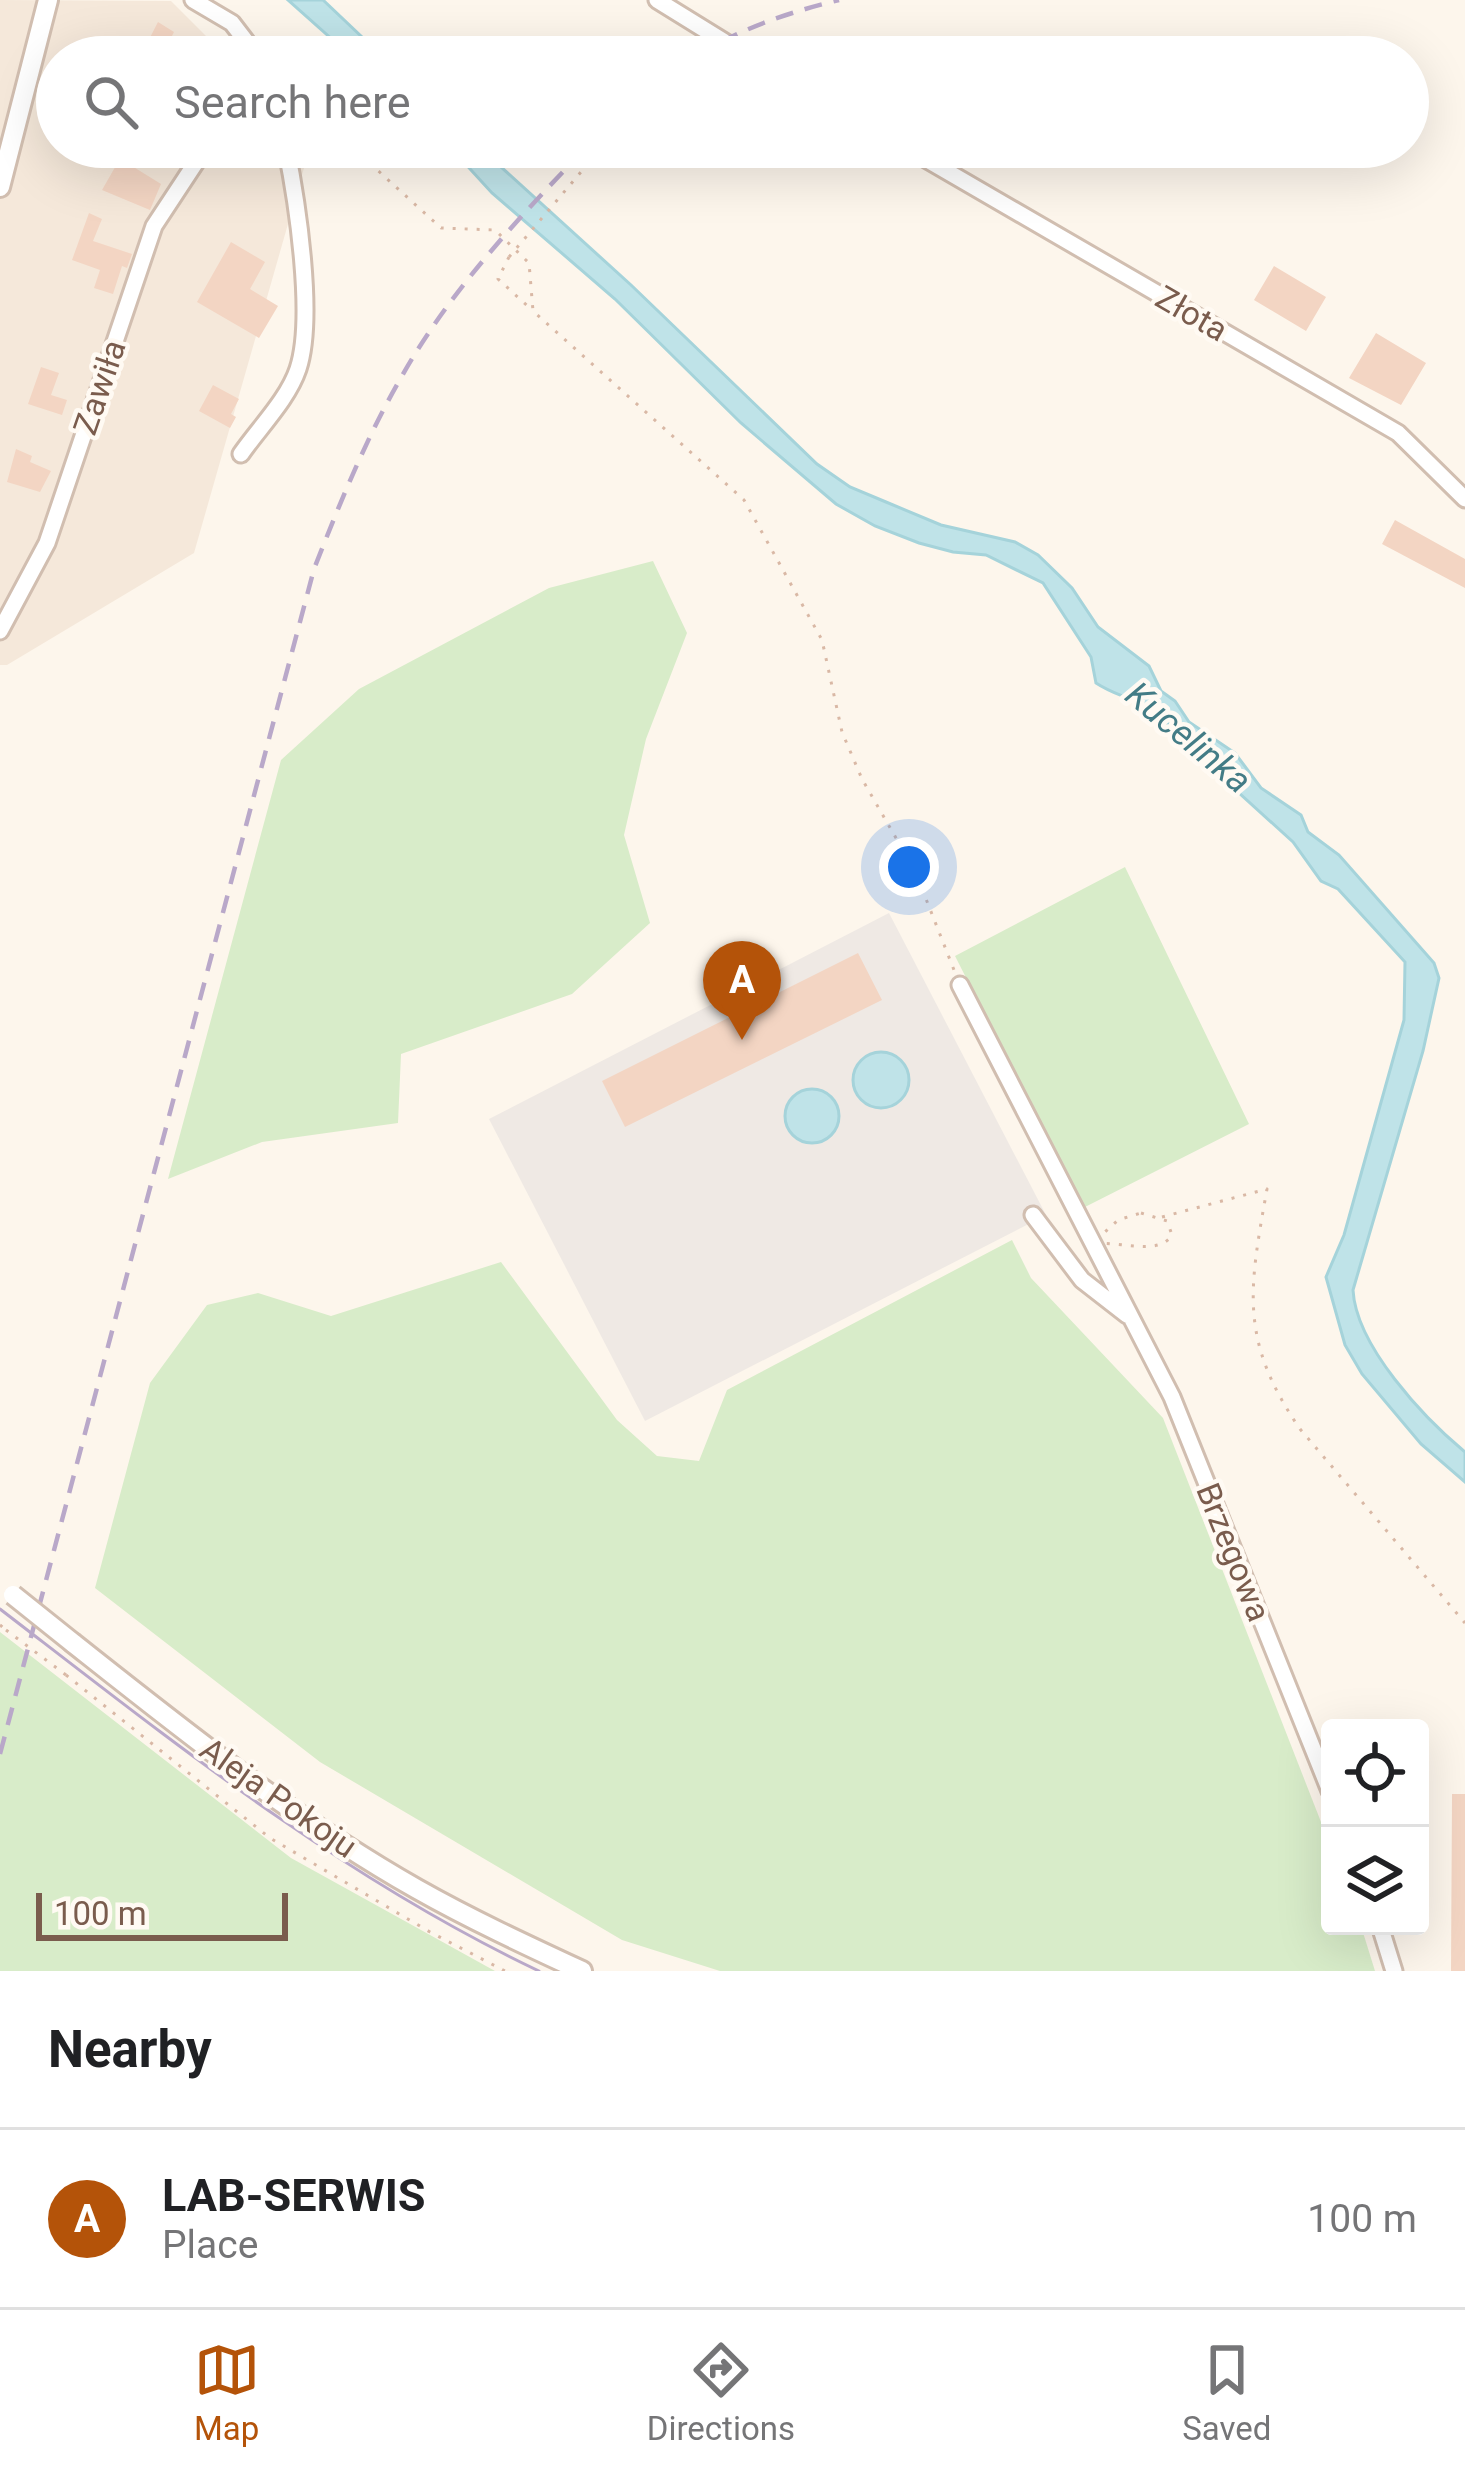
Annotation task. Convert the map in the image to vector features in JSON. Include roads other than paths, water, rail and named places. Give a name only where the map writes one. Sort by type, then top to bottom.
[{"type":"street","points":[[38,36],[47,0]]},
{"type":"street","points":[[193,0],[232,23],[242,36]]},
{"type":"street","points":[[657,0],[715,36]]},
{"type":"street","points":[[0,187],[36,44]]},
{"type":"street","name":"Zawiła","points":[[0,631],[47,543],[154,226],[192,168]]},
{"type":"street","points":[[241,454],[297,374],[305,342],[298,207],[290,168]]},
{"type":"street","name":"Złota","points":[[941,168],[1398,433],[1465,499]]},
{"type":"street","name":"Brzegowa","points":[[960,985],[1172,1397],[1321,1770]]},
{"type":"street","name":"Brzegowa","points":[[1033,1215],[1082,1280],[1129,1316]]},
{"type":"street","name":"Aleja Pokoju","points":[[7,1590],[175,1724],[338,1841],[417,1889],[582,1971]]},
{"type":"street","points":[[1383,1935],[1394,1971]]},
{"type":"water","points":[[288,0],[323,0],[361,36],[328,36]]},
{"type":"water","name":"Kucelinka","points":[[469,168],[502,168],[817,464],[850,487],[941,525],[1015,542],[1038,555],[1072,588],[1098,627],[1149,666],[1161,691],[1175,701],[1189,722],[1235,753],[1261,788],[1301,815],[1308,832],[1339,855],[1434,963],[1439,978],[1423,1051],[1353,1290],[1357,1312],[1379,1357],[1412,1401],[1465,1452],[1465,1482],[1421,1444],[1362,1374],[1345,1345],[1326,1277],[1344,1235],[1404,1020],[1405,962],[1338,889],[1321,881],[1293,842],[1166,722],[1096,683],[1091,657],[1043,583],[986,555],[919,543],[836,504],[741,423],[615,299]]},
{"type":"water","points":[[881,1052],[901,1060],[909,1080],[901,1100],[881,1108],[861,1100],[853,1080],[861,1060]]},
{"type":"water","points":[[812,1089],[831,1097],[839,1116],[831,1135],[812,1143],[793,1135],[785,1116],[793,1097]]},
{"type":"tram line","points":[[0,1609],[194,1757],[327,1850],[466,1934],[539,1971]]},
{"type":"railway","points":[[734,36],[839,0]]},
{"type":"railway","points":[[0,1754],[314,569],[365,447],[421,345],[487,256],[567,168]]},
{"type":"place","name":"LAB-SERWIS","points":[[742,1040]]}]
